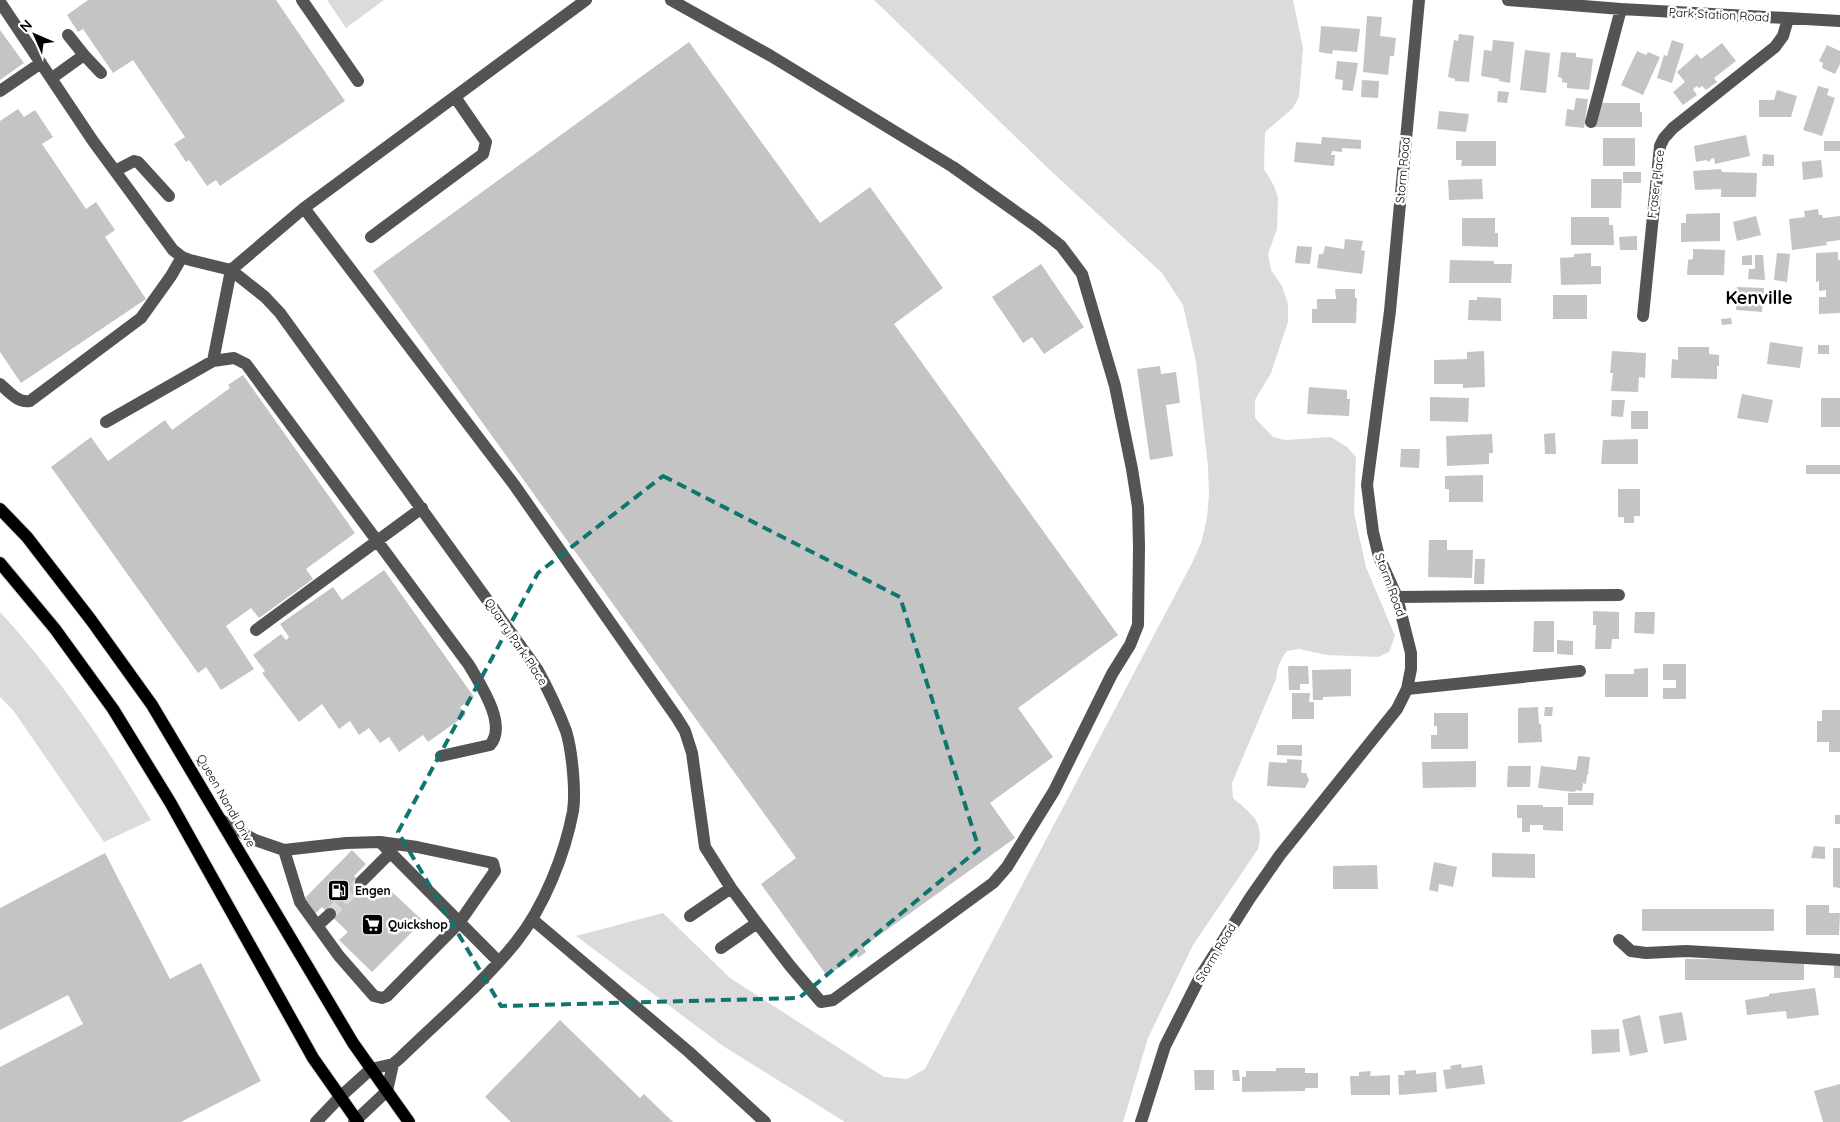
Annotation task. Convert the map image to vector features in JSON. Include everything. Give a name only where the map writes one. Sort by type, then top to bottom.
[{"type":"main road","name":"Queen Nandi Drive","points":[[0,509],[27,537],[91,620],[152,705],[353,1043],[409,1122]]},
{"type":"main road","points":[[0,563],[55,629],[113,709],[170,802],[313,1058],[356,1121]]},
{"type":"street","points":[[302,0],[358,81]]},
{"type":"street","points":[[213,361],[231,270],[304,208],[586,0]]},
{"type":"street","points":[[304,208],[515,486],[677,718],[687,737],[692,753],[705,847],[731,888],[791,967],[821,1002],[833,1000],[977,895],[1001,874],[1054,791],[1112,674],[1137,630],[1138,507],[1132,469],[1115,386],[1085,283],[1082,274],[1061,246],[953,167],[771,56],[672,0]]},
{"type":"street","name":"Storm Road","points":[[1141,1122],[1165,1046],[1205,969],[1280,855],[1397,709],[1407,689],[1411,669],[1410,653],[1397,597],[1379,558],[1373,532],[1367,485],[1390,311],[1419,0]]},
{"type":"street","name":"Park Station Road","points":[[1508,0],[1621,9],[1840,21]]},
{"type":"street","points":[[0,2],[93,141],[173,250],[182,257],[231,270]]},
{"type":"street","points":[[1591,122],[1621,9]]},
{"type":"street","name":"Fraser Place","points":[[1642,316],[1660,146],[1673,128],[1775,47],[1783,36],[1788,18]]},
{"type":"street","points":[[68,35],[102,73]]},
{"type":"street","points":[[52,78],[84,55]]},
{"type":"street","points":[[0,91],[41,63]]},
{"type":"street","points":[[370,237],[483,154],[486,142],[455,97]]},
{"type":"street","points":[[115,171],[134,161],[138,162],[169,196]]},
{"type":"street","points":[[0,384],[15,398],[25,402],[30,401],[141,318],[182,257]]},
{"type":"street","name":"Quarry Park Place","points":[[231,270],[265,296],[280,313],[422,508],[537,669],[554,701],[566,733],[572,767],[573,809],[565,842],[551,881],[532,919],[499,962],[393,1064]]},
{"type":"street","points":[[106,422],[213,361],[234,358],[246,364],[469,665],[493,711],[497,731],[496,737],[490,745],[441,756]]},
{"type":"street","points":[[256,630],[422,508]]},
{"type":"street","points":[[1397,597],[1619,595]]},
{"type":"street","points":[[1407,689],[1580,671]]},
{"type":"street","points":[[221,820],[255,840],[284,850],[380,842],[416,847],[493,863],[495,871],[459,923],[387,996],[382,998],[374,996],[339,956],[317,926],[297,894],[284,850]]},
{"type":"street","points":[[380,842],[499,962]]},
{"type":"street","points":[[361,882],[390,853]]},
{"type":"street","points":[[690,916],[731,888]]},
{"type":"street","points":[[317,926],[330,914]]},
{"type":"street","points":[[532,919],[689,1052],[765,1122]]},
{"type":"street","points":[[721,948],[757,922]]},
{"type":"street","points":[[1619,940],[1631,951],[1646,953],[1686,951],[1840,960]]},
{"type":"street","points":[[316,1122],[371,1069],[393,1064],[387,1091],[356,1121]]},
{"type":"highlighted area","points":[[663,476],[900,597],[979,849],[799,998],[501,1006],[398,832],[538,573]]},
{"type":"shaded area","points":[[327,0],[384,0],[346,28]]},
{"type":"shaded area","points":[[874,0],[1293,0],[1303,48],[1299,97],[1293,108],[1265,132],[1264,169],[1278,197],[1277,229],[1268,254],[1271,270],[1282,286],[1288,304],[1288,322],[1271,373],[1255,400],[1255,418],[1273,437],[1285,440],[1331,437],[1347,447],[1356,457],[1354,513],[1366,567],[1395,636],[1389,652],[1378,657],[1327,655],[1299,649],[1287,651],[1283,656],[1278,667],[1276,679],[1232,783],[1233,798],[1251,814],[1258,825],[1260,839],[1258,849],[1193,945],[1148,1038],[1123,1122],[845,1122],[723,1046],[576,936],[663,913],[730,978],[884,1077],[907,1079],[925,1069],[1201,543],[1207,518],[1209,495],[1208,466],[1196,362],[1183,305],[1162,273],[1052,172]]},
{"type":"shaded area","points":[[0,612],[42,661],[81,712],[151,820],[104,842],[13,710],[0,697]]},
{"type":"building","points":[[88,0],[276,0],[345,101],[220,186],[216,180],[207,186],[189,160],[186,162],[174,144],[185,137],[133,60],[113,73],[83,29],[78,32],[67,15]]},
{"type":"building","points":[[1367,16],[1382,17],[1380,36],[1396,38],[1394,56],[1390,56],[1388,75],[1363,72]]},
{"type":"building","points":[[1321,26],[1360,29],[1357,52],[1333,50],[1332,54],[1319,52]]},
{"type":"building","points":[[0,30],[24,63],[0,80]]},
{"type":"building","points":[[1459,34],[1474,36],[1469,82],[1455,81],[1455,79],[1448,77],[1454,40],[1458,41]]},
{"type":"building","points":[[1493,40],[1514,42],[1510,83],[1481,76],[1484,50],[1492,51]]},
{"type":"building","points":[[1672,40],[1684,44],[1672,83],[1657,78],[1664,55],[1667,56]]},
{"type":"building","points":[[689,42],[820,223],[870,187],[943,288],[894,324],[1118,635],[1018,708],[1053,757],[990,803],[1015,838],[863,947],[866,952],[858,958],[857,955],[827,976],[761,884],[796,858],[373,271]]},
{"type":"building","points":[[1722,43],[1736,61],[1714,78],[1717,82],[1706,90],[1702,86],[1699,88],[1697,86],[1693,89],[1697,95],[1683,105],[1673,92],[1685,82],[1677,72],[1697,54],[1701,59]]},
{"type":"building","points":[[1827,45],[1840,51],[1840,64],[1835,74],[1822,68],[1823,63],[1819,61]]},
{"type":"building","points":[[1525,50],[1550,53],[1546,93],[1520,90]]},
{"type":"building","points":[[1637,51],[1646,55],[1648,52],[1660,57],[1643,95],[1621,85]]},
{"type":"building","points":[[1561,52],[1576,53],[1576,57],[1593,59],[1589,90],[1567,88],[1567,83],[1562,82],[1562,78],[1558,77]]},
{"type":"building","points":[[1337,61],[1358,63],[1353,91],[1342,90],[1343,80],[1335,79]]},
{"type":"building","points":[[1362,80],[1379,81],[1378,98],[1361,97]]},
{"type":"building","points":[[1818,86],[1829,89],[1827,95],[1835,98],[1822,136],[1803,130]]},
{"type":"building","points":[[1777,90],[1797,96],[1791,117],[1759,117],[1759,100],[1774,100]]},
{"type":"building","points":[[1498,91],[1509,92],[1507,103],[1497,102]]},
{"type":"building","points":[[1576,98],[1588,99],[1584,128],[1565,126],[1567,109],[1574,110]]},
{"type":"building","points":[[1597,103],[1640,103],[1642,127],[1595,127]]},
{"type":"building","points":[[18,109],[24,117],[35,110],[53,137],[42,144],[86,209],[96,202],[115,230],[105,237],[146,299],[21,383],[0,352],[0,121]]},
{"type":"building","points":[[1439,111],[1469,114],[1466,132],[1437,129]]},
{"type":"building","points":[[1746,135],[1750,156],[1715,164],[1714,158],[1709,162],[1706,160],[1696,162],[1694,146]]},
{"type":"building","points":[[1322,137],[1361,140],[1361,149],[1342,148],[1342,152],[1332,151],[1331,155],[1335,155],[1334,166],[1294,162],[1296,142],[1321,144]]},
{"type":"building","points":[[1603,138],[1635,138],[1635,166],[1603,166]]},
{"type":"building","points":[[1456,141],[1496,141],[1496,166],[1461,166],[1462,160],[1456,160]]},
{"type":"building","points":[[1824,141],[1840,141],[1840,151],[1824,151]]},
{"type":"building","points":[[1763,154],[1774,155],[1774,166],[1762,166]]},
{"type":"building","points":[[1821,160],[1823,177],[1803,180],[1802,162]]},
{"type":"building","points":[[1721,169],[1722,172],[1757,173],[1756,197],[1721,197],[1721,189],[1695,190],[1693,171]]},
{"type":"building","points":[[1623,172],[1641,172],[1641,183],[1623,183]]},
{"type":"building","points":[[1482,179],[1483,199],[1449,200],[1448,180]]},
{"type":"building","points":[[1591,179],[1622,179],[1621,208],[1591,208]]},
{"type":"building","points":[[1818,209],[1819,215],[1822,215],[1823,218],[1840,216],[1840,240],[1826,242],[1827,245],[1792,250],[1789,219],[1805,217],[1804,211]]},
{"type":"building","points":[[1720,213],[1720,241],[1681,242],[1681,223],[1686,223],[1686,214]]},
{"type":"building","points":[[1756,216],[1761,235],[1737,241],[1733,222]]},
{"type":"building","points":[[1571,217],[1609,217],[1609,225],[1613,225],[1614,245],[1571,245]]},
{"type":"building","points":[[1462,218],[1495,218],[1495,233],[1498,233],[1498,247],[1462,246]]},
{"type":"building","points":[[1637,236],[1637,250],[1620,250],[1619,237]]},
{"type":"building","points":[[1345,239],[1363,241],[1361,250],[1365,251],[1362,274],[1317,268],[1319,254],[1323,254],[1325,246],[1344,249]]},
{"type":"building","points":[[1297,246],[1312,247],[1310,264],[1295,263]]},
{"type":"building","points":[[1693,249],[1725,250],[1724,275],[1687,275],[1688,260],[1693,259]]},
{"type":"building","points":[[1838,252],[1838,260],[1840,260],[1840,313],[1819,314],[1819,297],[1826,297],[1826,290],[1819,291],[1819,281],[1816,282],[1816,253]]},
{"type":"building","points":[[1591,253],[1591,266],[1601,266],[1601,284],[1561,285],[1560,258],[1574,257],[1574,254]]},
{"type":"building","points":[[1777,253],[1790,254],[1787,282],[1774,280]]},
{"type":"building","points":[[1752,255],[1752,265],[1742,265],[1742,256]]},
{"type":"building","points":[[1755,255],[1763,255],[1765,280],[1748,279],[1749,269],[1755,269]]},
{"type":"building","points":[[1450,260],[1494,261],[1494,264],[1512,264],[1511,283],[1449,283]]},
{"type":"building","points":[[1041,264],[1084,327],[1044,354],[1032,337],[1023,343],[992,297]]},
{"type":"building","points":[[1737,287],[1764,288],[1762,312],[1736,310]]},
{"type":"building","points":[[1335,289],[1355,289],[1355,298],[1357,298],[1356,323],[1312,323],[1312,309],[1317,309],[1317,299],[1336,299]]},
{"type":"building","points":[[1553,295],[1587,295],[1587,319],[1553,319]]},
{"type":"building","points":[[1477,297],[1501,298],[1501,321],[1468,320],[1469,300],[1477,300]]},
{"type":"building","points":[[1731,318],[1732,324],[1722,325],[1721,319]]},
{"type":"building","points":[[1770,342],[1803,347],[1800,368],[1767,364]]},
{"type":"building","points":[[1818,345],[1829,345],[1829,354],[1818,354]]},
{"type":"building","points":[[1678,347],[1709,347],[1709,354],[1719,355],[1717,379],[1671,378],[1672,359],[1678,360]]},
{"type":"building","points":[[1484,351],[1485,387],[1463,388],[1463,384],[1434,384],[1434,360],[1467,359],[1467,352]]},
{"type":"building","points":[[1612,351],[1646,353],[1645,378],[1639,377],[1638,392],[1611,391],[1613,373],[1610,373]]},
{"type":"building","points":[[1160,366],[1161,374],[1176,372],[1180,403],[1166,405],[1173,456],[1150,460],[1137,369]]},
{"type":"building","points":[[243,375],[355,533],[306,569],[313,579],[259,618],[251,608],[226,626],[254,669],[221,690],[206,667],[198,673],[51,467],[91,437],[108,461],[165,420],[172,430],[230,388],[228,385]]},
{"type":"building","points":[[1309,387],[1347,390],[1347,399],[1350,399],[1349,416],[1307,414]]},
{"type":"building","points":[[1742,394],[1773,400],[1768,423],[1737,418]]},
{"type":"building","points":[[1430,397],[1469,398],[1468,422],[1430,421]]},
{"type":"building","points":[[1821,398],[1840,398],[1840,427],[1821,427]]},
{"type":"building","points":[[1612,400],[1625,400],[1623,417],[1611,416]]},
{"type":"building","points":[[1631,411],[1648,411],[1648,429],[1631,429]]},
{"type":"building","points":[[1555,433],[1556,454],[1545,454],[1544,434]]},
{"type":"building","points":[[1492,434],[1493,453],[1489,453],[1489,464],[1447,466],[1446,436]]},
{"type":"building","points":[[1638,439],[1638,464],[1601,464],[1603,440]]},
{"type":"building","points":[[1401,449],[1420,449],[1419,468],[1400,467]]},
{"type":"building","points":[[1806,465],[1840,465],[1840,474],[1806,474]]},
{"type":"building","points":[[1483,475],[1483,502],[1449,502],[1449,489],[1445,489],[1445,476]]},
{"type":"building","points":[[1618,489],[1640,489],[1640,516],[1634,516],[1634,523],[1624,523],[1624,517],[1618,517]]},
{"type":"building","points":[[1429,540],[1447,540],[1447,550],[1473,550],[1472,578],[1428,577]]},
{"type":"building","points":[[1475,559],[1485,559],[1484,584],[1474,584]]},
{"type":"building","points":[[384,570],[474,697],[460,707],[466,715],[428,742],[423,735],[399,752],[389,737],[380,743],[369,728],[359,735],[350,721],[339,729],[322,704],[299,722],[262,673],[265,671],[253,655],[281,634],[286,640],[289,637],[280,624],[333,587],[342,600]]},
{"type":"building","points":[[1593,611],[1619,612],[1619,639],[1612,639],[1611,649],[1595,649],[1596,625],[1593,625]]},
{"type":"building","points":[[1635,612],[1655,612],[1654,634],[1634,633]]},
{"type":"building","points":[[1534,621],[1554,621],[1554,652],[1533,652]]},
{"type":"building","points":[[1557,640],[1573,641],[1573,655],[1557,654]]},
{"type":"building","points":[[1663,664],[1686,664],[1686,699],[1663,699],[1663,688],[1676,688],[1676,680],[1663,680]]},
{"type":"building","points":[[1288,666],[1308,666],[1309,684],[1300,684],[1300,690],[1289,690]]},
{"type":"building","points":[[1648,668],[1648,697],[1605,697],[1605,674],[1634,674],[1634,669]]},
{"type":"building","points":[[1351,669],[1351,696],[1323,697],[1323,700],[1313,700],[1312,670]]},
{"type":"building","points":[[1292,693],[1310,693],[1309,702],[1314,702],[1314,719],[1292,719]]},
{"type":"building","points":[[1538,707],[1542,742],[1518,743],[1518,708]]},
{"type":"building","points":[[1545,707],[1553,707],[1552,716],[1544,716]]},
{"type":"building","points":[[1822,710],[1840,710],[1840,752],[1829,752],[1829,742],[1817,742],[1817,721],[1822,721]]},
{"type":"building","points":[[1434,713],[1468,713],[1468,749],[1431,749],[1431,735],[1437,735],[1437,726],[1434,726]]},
{"type":"building","points":[[1277,745],[1302,745],[1302,756],[1277,755]]},
{"type":"building","points":[[1578,756],[1590,757],[1586,784],[1583,783],[1582,791],[1538,788],[1541,766],[1576,770]]},
{"type":"building","points":[[1287,759],[1302,760],[1301,773],[1306,773],[1309,780],[1305,788],[1267,786],[1269,762],[1287,763]]},
{"type":"building","points":[[1476,761],[1476,787],[1423,788],[1422,762]]},
{"type":"building","points":[[1508,766],[1531,766],[1530,787],[1507,787]]},
{"type":"building","points":[[1568,793],[1594,793],[1593,805],[1568,805]]},
{"type":"building","points":[[1517,805],[1563,807],[1563,831],[1543,830],[1543,825],[1530,825],[1530,832],[1522,832],[1522,818],[1517,818]]},
{"type":"building","points":[[1835,815],[1840,815],[1840,824],[1835,824]]},
{"type":"building","points":[[1814,846],[1825,847],[1825,859],[1811,858]]},
{"type":"building","points":[[1833,848],[1840,848],[1840,888],[1833,887]]},
{"type":"building","points":[[352,850],[366,864],[354,876],[379,899],[389,889],[423,921],[372,972],[339,940],[348,932],[322,907],[314,915],[301,902]]},
{"type":"building","points":[[105,853],[170,979],[201,963],[261,1081],[181,1122],[0,1122],[0,1067],[83,1024],[68,995],[0,1030],[0,908]]},
{"type":"building","points":[[1492,853],[1535,854],[1535,878],[1492,877]]},
{"type":"building","points":[[1434,862],[1457,867],[1453,887],[1439,884],[1438,892],[1429,890]]},
{"type":"building","points":[[1377,865],[1378,889],[1333,889],[1333,866]]},
{"type":"building","points":[[1806,905],[1829,905],[1829,913],[1840,913],[1839,935],[1806,935]]},
{"type":"building","points":[[1642,909],[1774,909],[1774,931],[1642,931]]},
{"type":"building","points":[[1685,959],[1804,960],[1804,980],[1685,980]]},
{"type":"building","points":[[1834,966],[1840,966],[1840,978],[1834,978]]},
{"type":"building","points":[[1815,988],[1819,1015],[1787,1019],[1786,1011],[1747,1015],[1745,1000],[1769,996],[1769,994]]},
{"type":"building","points":[[1682,1012],[1687,1040],[1664,1044],[1659,1016]]},
{"type":"building","points":[[1640,1015],[1648,1052],[1630,1056],[1622,1020]]},
{"type":"building","points":[[560,1020],[640,1098],[644,1094],[673,1122],[511,1122],[485,1097]]},
{"type":"building","points":[[1619,1029],[1620,1052],[1592,1054],[1591,1030]]},
{"type":"building","points":[[1461,1064],[1462,1068],[1482,1065],[1485,1084],[1446,1089],[1443,1070],[1451,1069],[1450,1066]]},
{"type":"building","points":[[1276,1068],[1305,1068],[1305,1073],[1318,1073],[1318,1088],[1305,1088],[1305,1091],[1242,1092],[1242,1077],[1246,1077],[1246,1071],[1276,1071]]},
{"type":"building","points":[[1194,1070],[1214,1070],[1214,1090],[1195,1090]]},
{"type":"building","points":[[1232,1070],[1239,1070],[1240,1081],[1233,1081]]},
{"type":"building","points":[[1416,1070],[1416,1074],[1436,1072],[1437,1092],[1399,1095],[1398,1075],[1405,1075],[1404,1071]]},
{"type":"building","points":[[1371,1071],[1370,1076],[1390,1075],[1390,1095],[1351,1095],[1350,1076],[1359,1076],[1359,1072]]},
{"type":"building","points":[[1840,1084],[1840,1122],[1823,1122],[1814,1091]]},
{"type":"tunnel","points":[[330,914],[361,882]]},
{"type":"place","name":"Engen","points":[[339,891]]},
{"type":"place","name":"Quickshop","points":[[372,925]]},
{"type":"district","name":"Kenville","points":[[1759,298]]}]
